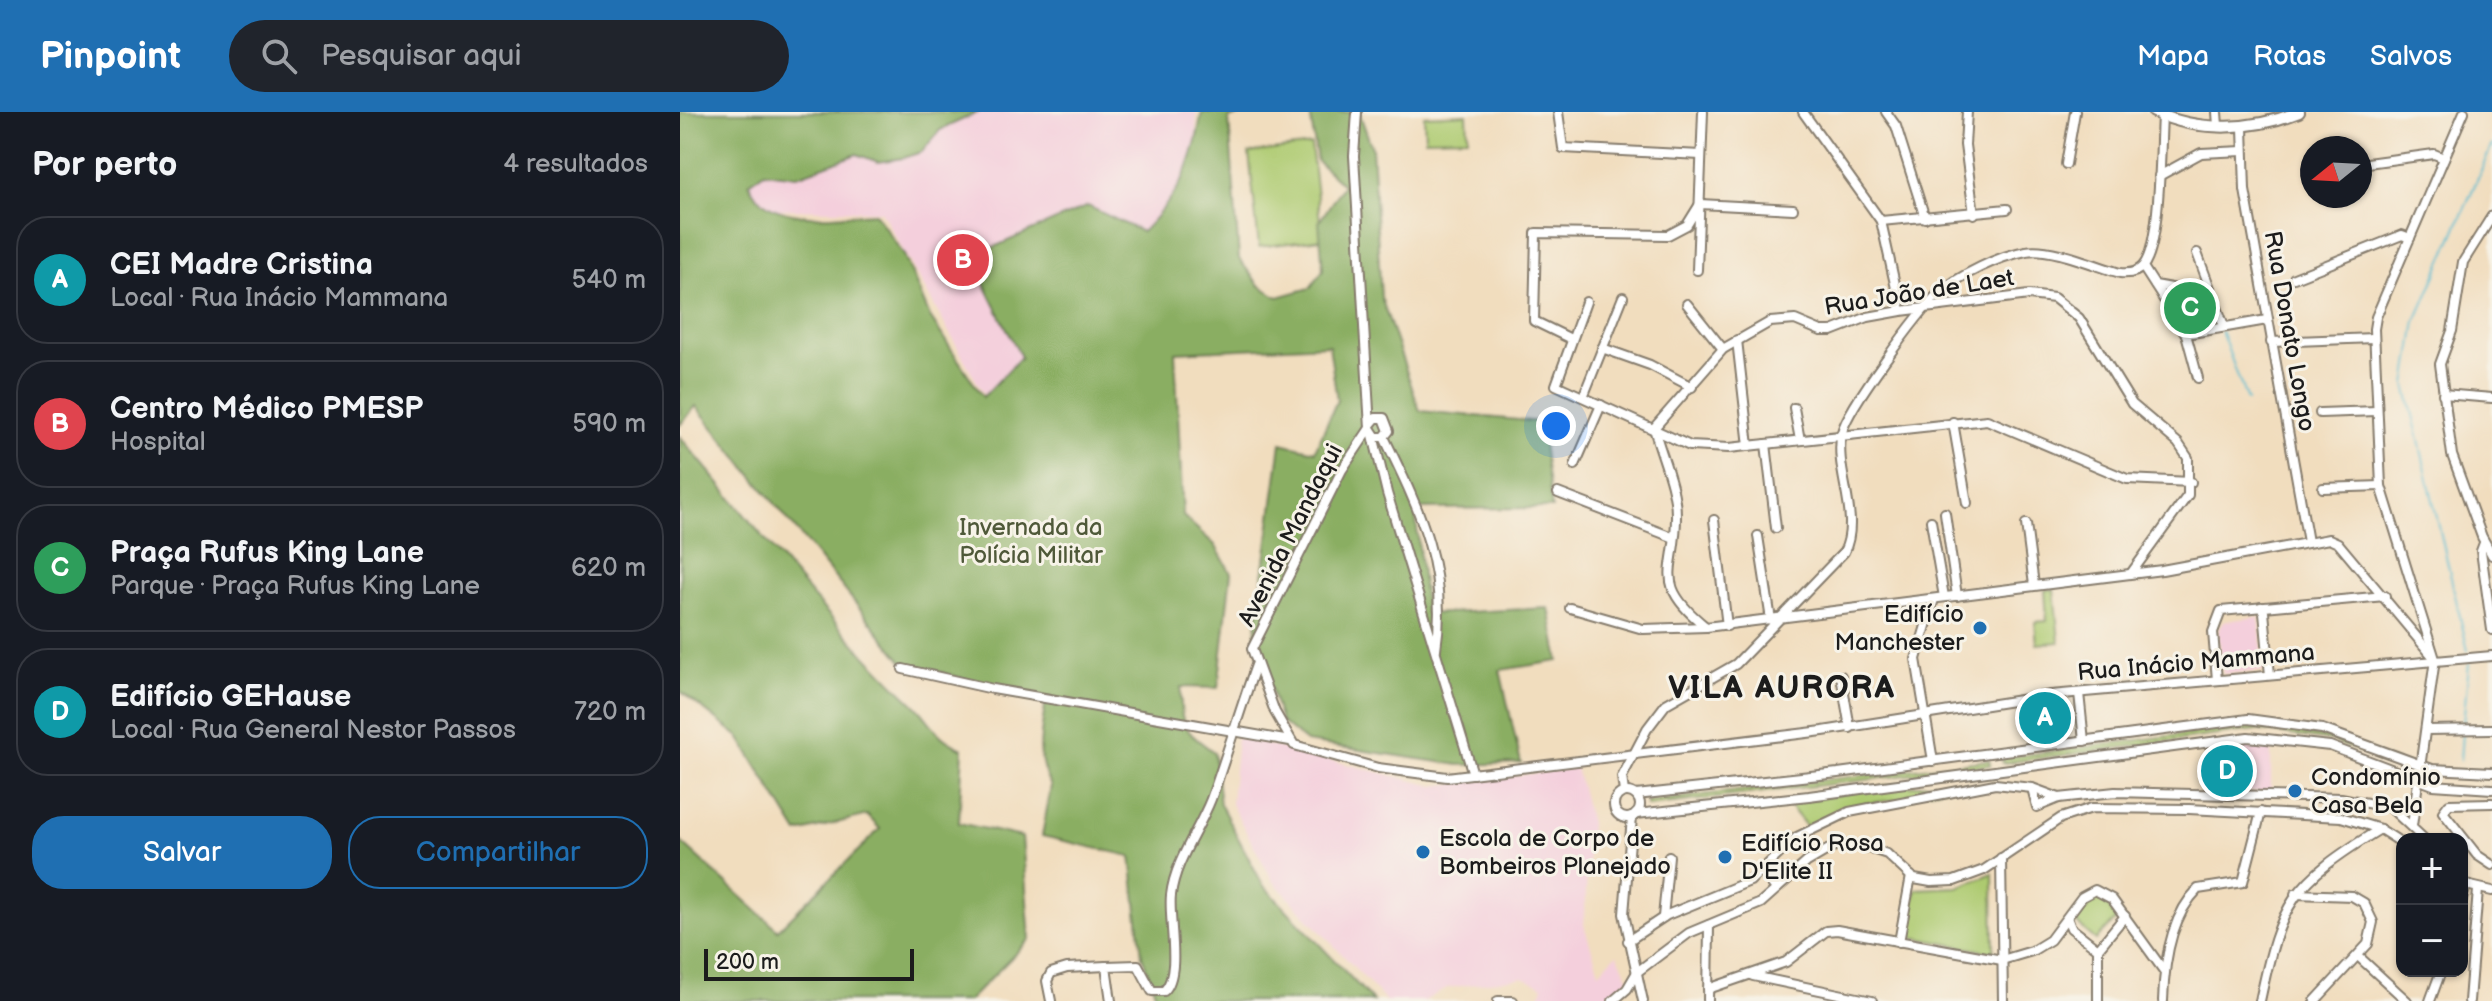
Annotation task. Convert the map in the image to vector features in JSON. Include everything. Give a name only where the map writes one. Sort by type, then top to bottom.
[{"type":"main road","points":[[2158,114],[2218,126],[2243,127],[2299,112]]},
{"type":"street","points":[[903,669],[993,689],[1290,741],[1302,749],[1378,768],[1427,776],[1473,774],[1371,429],[1354,156],[1357,112]]},
{"type":"street","points":[[1558,112],[1563,148],[1701,155]]},
{"type":"street","points":[[1697,270],[1703,112]]},
{"type":"street","points":[[1803,112],[1881,221],[1901,311]]},
{"type":"street","points":[[1886,112],[1896,126],[1925,218]]},
{"type":"street","points":[[1967,112],[1964,131],[1974,214]]},
{"type":"street","points":[[2066,164],[2075,112]]},
{"type":"street","points":[[2217,112],[2218,126]]},
{"type":"street","points":[[2412,826],[2435,659],[2381,486],[2374,338],[2376,317],[2464,112]]},
{"type":"street","points":[[1624,792],[1621,781],[1647,729],[1666,704],[1736,664],[1776,620],[1836,563],[1849,544],[1841,435],[1851,413],[1927,308],[1950,285],[2026,251],[2045,251],[2120,273],[2132,273],[2143,267],[2152,246],[2159,176],[2158,114]]},
{"type":"street","name":"Rua Donato Longo","points":[[2243,127],[2245,190],[2308,542]]},
{"type":"street","points":[[2159,176],[2201,153],[2243,151]]},
{"type":"street","points":[[2372,162],[2434,154],[2444,158]]},
{"type":"street","points":[[1700,204],[1793,209]]},
{"type":"street","points":[[1571,339],[1534,319],[1534,239],[1540,232],[1668,235],[1687,225],[1700,204]]},
{"type":"street","points":[[1881,221],[2007,209]]},
{"type":"street","points":[[2492,216],[2463,262],[2452,331],[2440,362],[2451,452],[2484,543],[2492,555]]},
{"type":"street","points":[[2294,278],[2402,235],[2410,238]]},
{"type":"street","points":[[2197,253],[2218,327]]},
{"type":"street","points":[[2143,267],[2186,334],[2198,378]]},
{"type":"street","points":[[2155,285],[2198,293],[2218,327]]},
{"type":"street","name":"Rua João de Laet","points":[[1654,428],[1723,349],[1779,320],[1795,320],[1826,332],[1868,317],[1901,311],[2044,295],[2063,302],[2079,318],[2132,404],[2183,449],[2191,468],[2191,482]]},
{"type":"street","points":[[1583,397],[1623,297]]},
{"type":"street","points":[[1586,302],[1554,383],[1698,448],[1749,446],[1953,422],[1994,422],[2135,481],[2191,482],[2181,507],[2132,572]]},
{"type":"street","points":[[1687,304],[1723,349]]},
{"type":"street","points":[[2186,334],[2267,320]]},
{"type":"street","points":[[2271,342],[2374,338]]},
{"type":"street","points":[[1737,340],[1749,446]]},
{"type":"street","points":[[1602,348],[1650,365],[1692,387]]},
{"type":"street","points":[[2443,394],[2492,398]]},
{"type":"street","points":[[1575,465],[1601,405]]},
{"type":"street","points":[[1795,408],[1800,440]]},
{"type":"street","points":[[2320,413],[2377,411]]},
{"type":"street","points":[[1371,429],[1380,418],[1387,420],[1389,431],[1384,437]]},
{"type":"street","points":[[1953,422],[1967,503]]},
{"type":"street","points":[[1654,428],[1675,507],[1670,578],[1675,594],[1706,627]]},
{"type":"street","points":[[1371,429],[1384,437],[1424,518],[1437,585],[1436,652]]},
{"type":"street","name":"Avenida Mandaqui","points":[[1290,741],[1252,649],[1342,470],[1371,429]]},
{"type":"street","points":[[1766,444],[1776,528]]},
{"type":"street","points":[[2323,488],[2381,486]]},
{"type":"street","points":[[1558,493],[1672,537]]},
{"type":"street","points":[[1945,513],[1957,596]]},
{"type":"street","points":[[1714,520],[1727,626]]},
{"type":"street","points":[[1931,521],[1939,598],[1916,659],[1933,761]]},
{"type":"street","points":[[2026,524],[2034,585]]},
{"type":"street","points":[[1758,536],[1776,620]]},
{"type":"street","points":[[1570,608],[1643,629],[1727,626],[2221,561],[2329,539],[2338,543],[2385,596],[2435,659]]},
{"type":"street","points":[[2484,543],[2481,551],[2492,630]]},
{"type":"street","points":[[2217,680],[2213,632],[2219,613],[2385,596]]},
{"type":"street","points":[[2261,607],[2270,675]]},
{"type":"street","points":[[1920,643],[1945,644]]},
{"type":"street","name":"Rua Inácio Mammana","points":[[1473,774],[1850,728],[2079,693],[2492,656]]},
{"type":"street","points":[[1051,1001],[1047,981],[1051,973],[1067,968],[1138,965],[1148,987],[1157,997],[1171,980],[1171,894],[1182,860],[1210,801],[1232,729],[1257,664]]},
{"type":"street","points":[[1841,676],[1850,728]]},
{"type":"street","points":[[2079,693],[2084,741]]},
{"type":"street","points":[[1624,792],[1636,795],[1933,761],[2211,722],[2276,720],[2336,733],[2443,771],[2492,772]]},
{"type":"street","points":[[2426,730],[2492,729]]},
{"type":"street","points":[[1624,792],[1616,799],[1616,811],[1621,816],[1634,816],[2248,737],[2330,746],[2418,780],[2441,786],[2492,789]]},
{"type":"street","points":[[1995,752],[1998,771]]},
{"type":"street","points":[[1628,941],[1663,917],[1750,881],[1797,837],[1849,812],[1995,784],[2032,788],[2059,798]]},
{"type":"street","points":[[2441,786],[2455,804]]},
{"type":"street","points":[[2032,788],[2037,807],[2059,798],[2115,792],[2341,798],[2414,812]]},
{"type":"street","points":[[1636,795],[1640,804],[1634,816],[1624,914],[1643,1001]]},
{"type":"street","points":[[2272,814],[2274,797]]},
{"type":"street","points":[[2492,803],[2455,804],[2443,808],[2444,817],[2466,843],[2492,865]]},
{"type":"street","points":[[1613,1001],[1627,989],[1637,972],[1674,943],[1709,925],[1747,912],[1824,850],[1848,843],[1887,854],[1899,861],[1911,876],[1931,882],[1954,881],[2001,858],[2061,818],[2092,808],[2341,817],[2380,829],[2396,839]]},
{"type":"street","points":[[2390,808],[2418,833]]},
{"type":"street","points":[[2163,1001],[2164,971],[2170,940],[2196,891],[2243,882],[2261,812]]},
{"type":"street","points":[[2260,1001],[2277,928],[2294,894],[2332,860],[2380,829]]},
{"type":"street","points":[[1663,917],[1669,856]]},
{"type":"street","points":[[2001,858],[2003,1001]]},
{"type":"street","points":[[1762,871],[1776,889]]},
{"type":"street","points":[[1899,942],[1911,876]]},
{"type":"street","points":[[2468,886],[2492,891]]},
{"type":"street","points":[[1708,989],[1786,962],[1826,931],[1837,930],[2002,960],[2040,947],[2068,920],[2082,897],[2095,890],[2112,899],[2164,971]]},
{"type":"street","points":[[2469,1001],[2478,890]]},
{"type":"street","points":[[2294,894],[2346,895],[2364,903],[2373,927],[2368,944],[2315,1001]]},
{"type":"street","points":[[2098,1001],[2098,949],[2125,916]]},
{"type":"street","points":[[2068,920],[2069,927],[2098,949]]},
{"type":"street","points":[[1708,1001],[1709,925]]},
{"type":"street","points":[[2358,956],[2407,1001]]},
{"type":"street","points":[[1106,966],[1111,1001]]},
{"type":"street","points":[[1752,976],[1872,1001]]},
{"type":"street","points":[[2434,977],[2434,998]]},
{"type":"street","points":[[2434,998],[2439,977]]},
{"type":"street","points":[[1498,1001],[1513,1001]]},
{"type":"shaded area","points":[[971,112],[1197,112],[1194,172],[1051,366],[996,416],[881,211],[730,208],[731,141]]},
{"type":"shaded area","points":[[2259,617],[2264,671],[2223,674],[2218,631],[2224,621]]},
{"type":"shaded area","name":"Escola de Corpo de Bombeiros Planejado","points":[[1237,737],[1434,786],[1576,768],[1590,823],[1584,925],[1599,972],[1617,954],[1629,979],[1598,1001],[1538,1001],[1543,986],[1523,977],[1447,988],[1424,1001],[1386,1001],[1273,881],[1231,804]]},
{"type":"shaded area","points":[[2243,746],[2271,746],[2271,792],[2243,792]]},
{"type":"green space","name":"Invernada da Polícia Militar","points":[[680,112],[979,112],[940,130],[922,152],[903,158],[878,162],[857,154],[797,176],[764,172],[749,183],[758,197],[771,207],[787,213],[823,216],[875,213],[904,255],[930,317],[983,397],[1021,357],[971,257],[1088,206],[1142,232],[1167,204],[1183,178],[1194,149],[1202,112],[1247,112],[1229,119],[1239,259],[1259,285],[1278,297],[1310,288],[1323,270],[1319,222],[1343,185],[1317,161],[1310,112],[1359,112],[1372,148],[1381,297],[1420,411],[1540,422],[1552,508],[1415,509],[1426,614],[1549,608],[1559,661],[1500,670],[1521,763],[1459,765],[1306,742],[1281,722],[1255,635],[1281,443],[1315,451],[1337,400],[1329,345],[1175,352],[1183,516],[1215,545],[1231,573],[1218,688],[1181,687],[1181,710],[1185,725],[1214,752],[1220,804],[1263,885],[1373,1001],[1158,1001],[1142,956],[1131,856],[1042,836],[1051,786],[1041,755],[1046,701],[903,662],[696,406],[680,425]]},
{"type":"green space","points":[[1467,114],[1468,138],[1425,139],[1424,116]]},
{"type":"green space","points":[[1311,145],[1322,239],[1259,247],[1249,153]]},
{"type":"green space","points":[[680,437],[853,642],[940,735],[963,749],[959,823],[1022,837],[1030,939],[968,1001],[680,1001],[680,841],[778,930],[880,829],[867,815],[798,833],[739,737],[680,691]]},
{"type":"green space","points":[[2054,589],[2059,642],[2037,644],[2035,622],[2047,621],[2045,590]]},
{"type":"green space","points":[[2254,725],[2333,738],[2408,766],[2408,770],[2332,741],[2255,730],[2002,763],[2002,758]]},
{"type":"green space","points":[[1989,760],[1990,765],[1647,806],[1647,802]]},
{"type":"green space","points":[[1951,781],[1953,787],[1909,794],[1904,799],[1853,805],[1806,826],[1788,804],[1901,783],[1911,786]]},
{"type":"green space","points":[[1993,873],[1994,953],[1907,936],[1916,889],[1958,887]]},
{"type":"green space","points":[[2094,897],[2102,899],[2118,918],[2096,940],[2075,922],[2087,902]]},
{"type":"waterway","points":[[2468,651],[2406,385],[2416,321],[2492,145]]},
{"type":"waterway","points":[[2221,331],[2247,401]]},
{"type":"waterway","points":[[2463,724],[2469,663]]},
{"type":"waterway","points":[[2460,761],[2462,734]]},
{"type":"place","name":"Centro Médico PMESP","points":[[963,260]]},
{"type":"place","name":"Praça Rufus King Lane","points":[[2190,308]]},
{"type":"place","name":"Edifício Manchester","points":[[1980,628]]},
{"type":"place","name":"CEI Madre Cristina","points":[[2045,718]]},
{"type":"place","name":"Edifício GEHause","points":[[2227,771]]},
{"type":"place","name":"Condomínio Casa Bela","points":[[2295,791]]},
{"type":"place","name":"Escola de Corpo de Bombeiros Planejado","points":[[1423,852]]},
{"type":"place","name":"Edifício Rosa D'Elite II","points":[[1725,857]]},
{"type":"district","name":"VILA AURORA","points":[[1782,687]]}]
